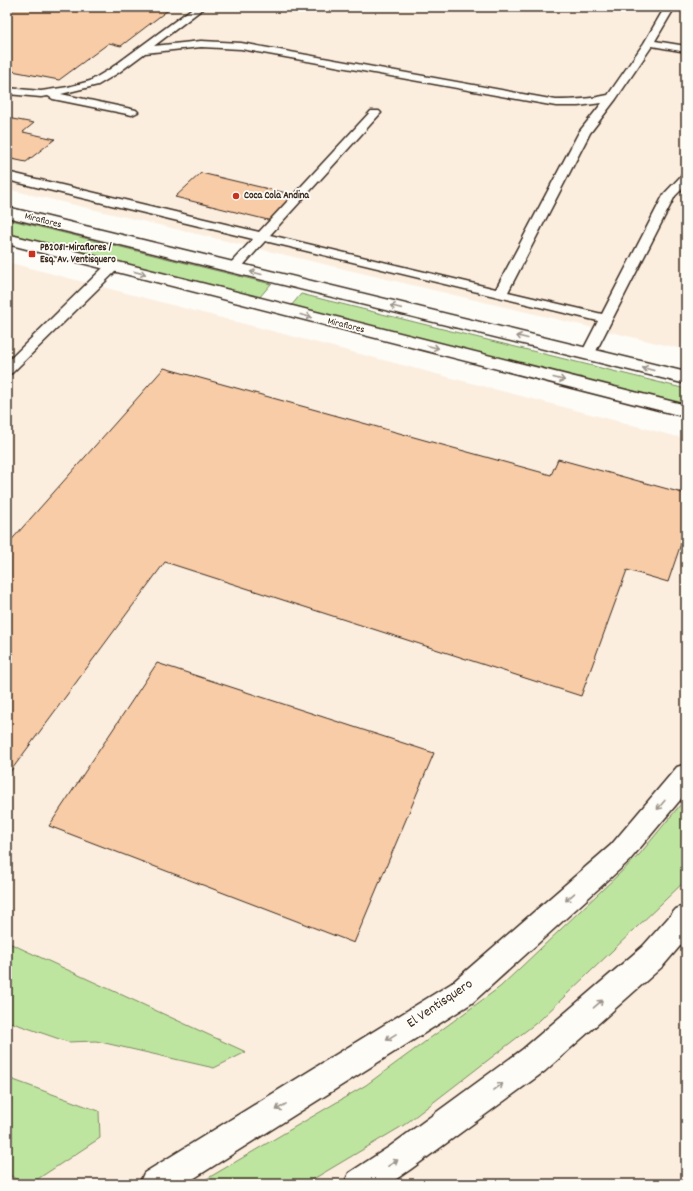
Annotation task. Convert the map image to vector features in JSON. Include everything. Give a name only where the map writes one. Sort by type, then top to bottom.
[{"type":"main road","name":"Miraflores","points":[[7,212],[686,378]]},
{"type":"main road","name":"Miraflores","points":[[7,240],[686,411]]},
{"type":"main road","points":[[270,306],[282,300],[286,293],[287,286],[284,279]]},
{"type":"main road","name":"El Ventisquero","points":[[155,1184],[462,993],[620,853],[686,775]]},
{"type":"main road","points":[[360,1184],[400,1158],[534,1060],[653,956],[686,918]]},
{"type":"lane","points":[[41,94],[69,90],[94,83],[114,71],[200,7]]},
{"type":"lane","points":[[500,294],[585,132],[612,97],[649,44],[670,7]]},
{"type":"lane","points":[[143,50],[201,44],[241,46],[556,103],[579,104],[612,97]]},
{"type":"lane","points":[[649,44],[686,49]]},
{"type":"lane","points":[[7,91],[41,94],[132,112]]},
{"type":"lane","points":[[234,267],[374,113]]},
{"type":"lane","points":[[7,176],[606,319]]},
{"type":"lane","points":[[588,354],[670,194],[686,178]]},
{"type":"lane","points":[[7,370],[113,266]]},
{"type":"shaded area","points":[[7,7],[686,7],[686,350],[7,189]]},
{"type":"shaded area","points":[[7,262],[686,439],[686,1184],[7,1184]]},
{"type":"green space","points":[[7,219],[271,284],[258,299],[7,235]]},
{"type":"green space","points":[[301,294],[686,389],[686,405],[291,306]]},
{"type":"green space","points":[[686,798],[686,880],[540,1020],[404,1125],[305,1184],[198,1184],[366,1085],[500,987],[639,855]]},
{"type":"green space","points":[[7,942],[246,1052],[214,1068],[96,1041],[68,1042],[7,1021]]},
{"type":"green space","points":[[8,1078],[99,1111],[100,1138],[30,1184],[23,1184],[7,1173]]},
{"type":"building","points":[[7,7],[172,7],[121,46],[109,43],[59,80],[7,70]]},
{"type":"building","points":[[7,118],[34,123],[23,132],[55,139],[26,162],[7,158]]},
{"type":"building","name":"Coca Cola Andina","points":[[201,173],[296,195],[272,221],[175,197]]},
{"type":"building","points":[[164,368],[551,475],[558,459],[686,494],[686,529],[668,582],[627,570],[581,696],[165,562],[7,776],[7,545]]},
{"type":"building","points":[[157,663],[434,753],[354,943],[49,826]]},
{"type":"place","name":"Coca Cola Andina","points":[[236,196]]},
{"type":"place","name":"PB2081-Miraflores / Esq. Av. Ventisquero","points":[[32,254]]}]
